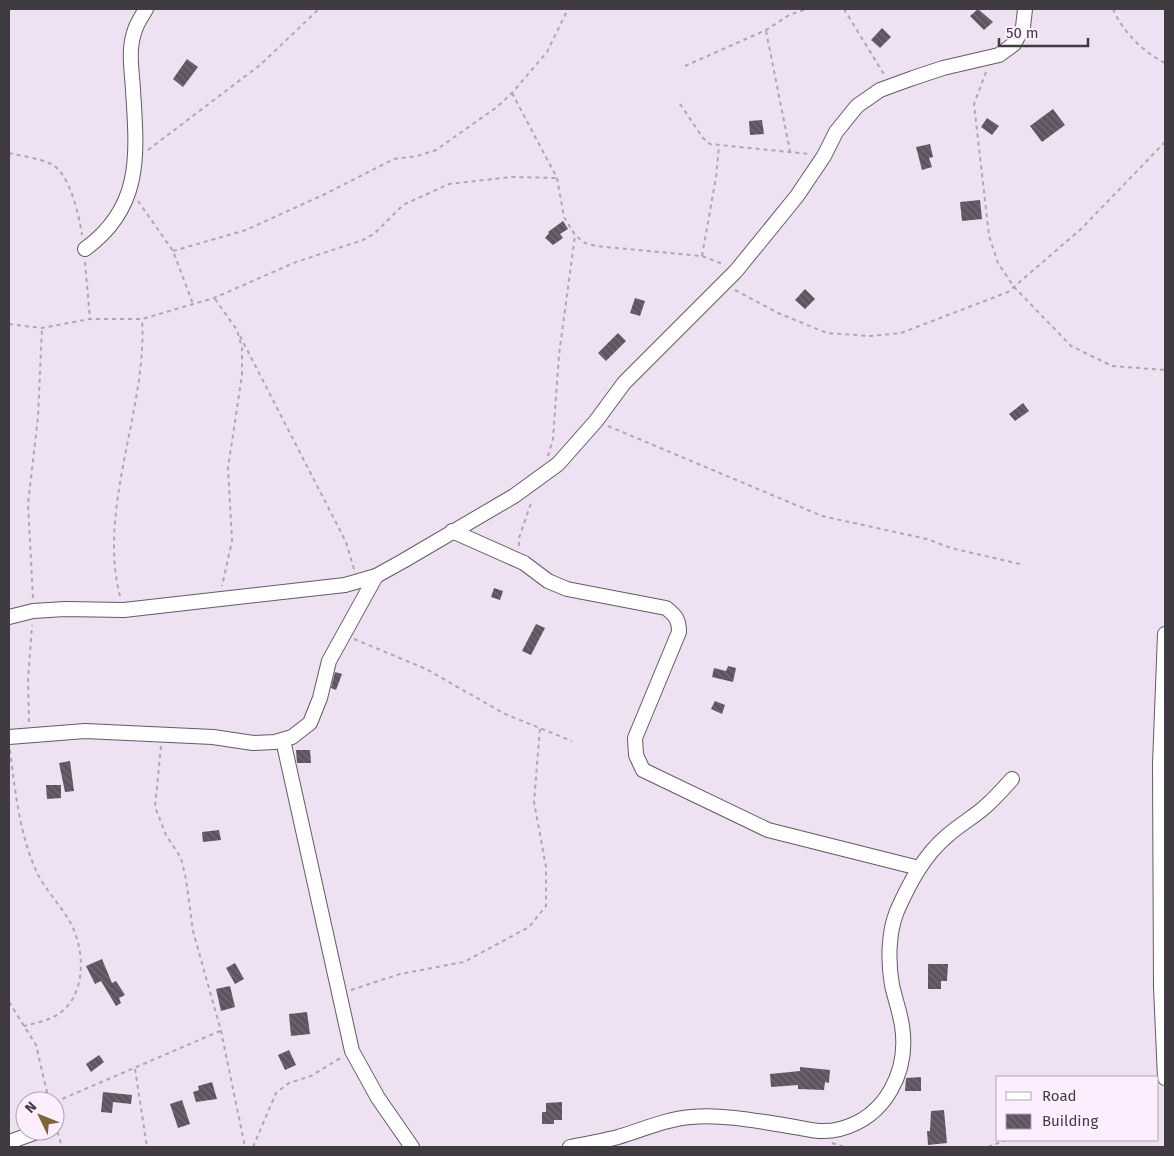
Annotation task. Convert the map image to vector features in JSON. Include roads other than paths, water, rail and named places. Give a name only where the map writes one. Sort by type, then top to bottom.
[{"type":"street","points":[[84,249],[102,236],[112,224],[131,189],[136,159],[130,57],[134,32],[146,9]]},
{"type":"street","points":[[9,617],[33,612],[65,609],[124,610],[344,585],[376,576],[514,496],[558,464],[596,421],[624,383],[736,271],[797,196],[824,156],[845,118],[869,97],[891,86],[943,68],[994,57],[1014,44],[1023,27],[1025,9]]},
{"type":"street","points":[[452,531],[519,561],[548,581],[567,589],[666,608],[679,621],[679,632],[651,695],[635,738],[636,755],[643,770],[768,830],[919,868]]},
{"type":"street","points":[[9,737],[29,737],[63,731],[85,731],[164,734],[253,743],[283,740],[292,737],[310,723],[320,698],[329,661],[376,576]]},
{"type":"street","points":[[1165,634],[1160,764],[1161,987],[1165,1078]]},
{"type":"street","points":[[283,740],[352,1050],[378,1098],[412,1147]]},
{"type":"street","points":[[570,1147],[618,1137],[668,1121],[691,1117],[714,1117],[789,1126],[818,1132],[842,1128],[876,1111],[891,1094],[898,1073],[902,1048],[903,1026],[892,985],[890,963],[891,936],[896,913],[919,868],[946,837],[986,807],[1012,779]]}]
